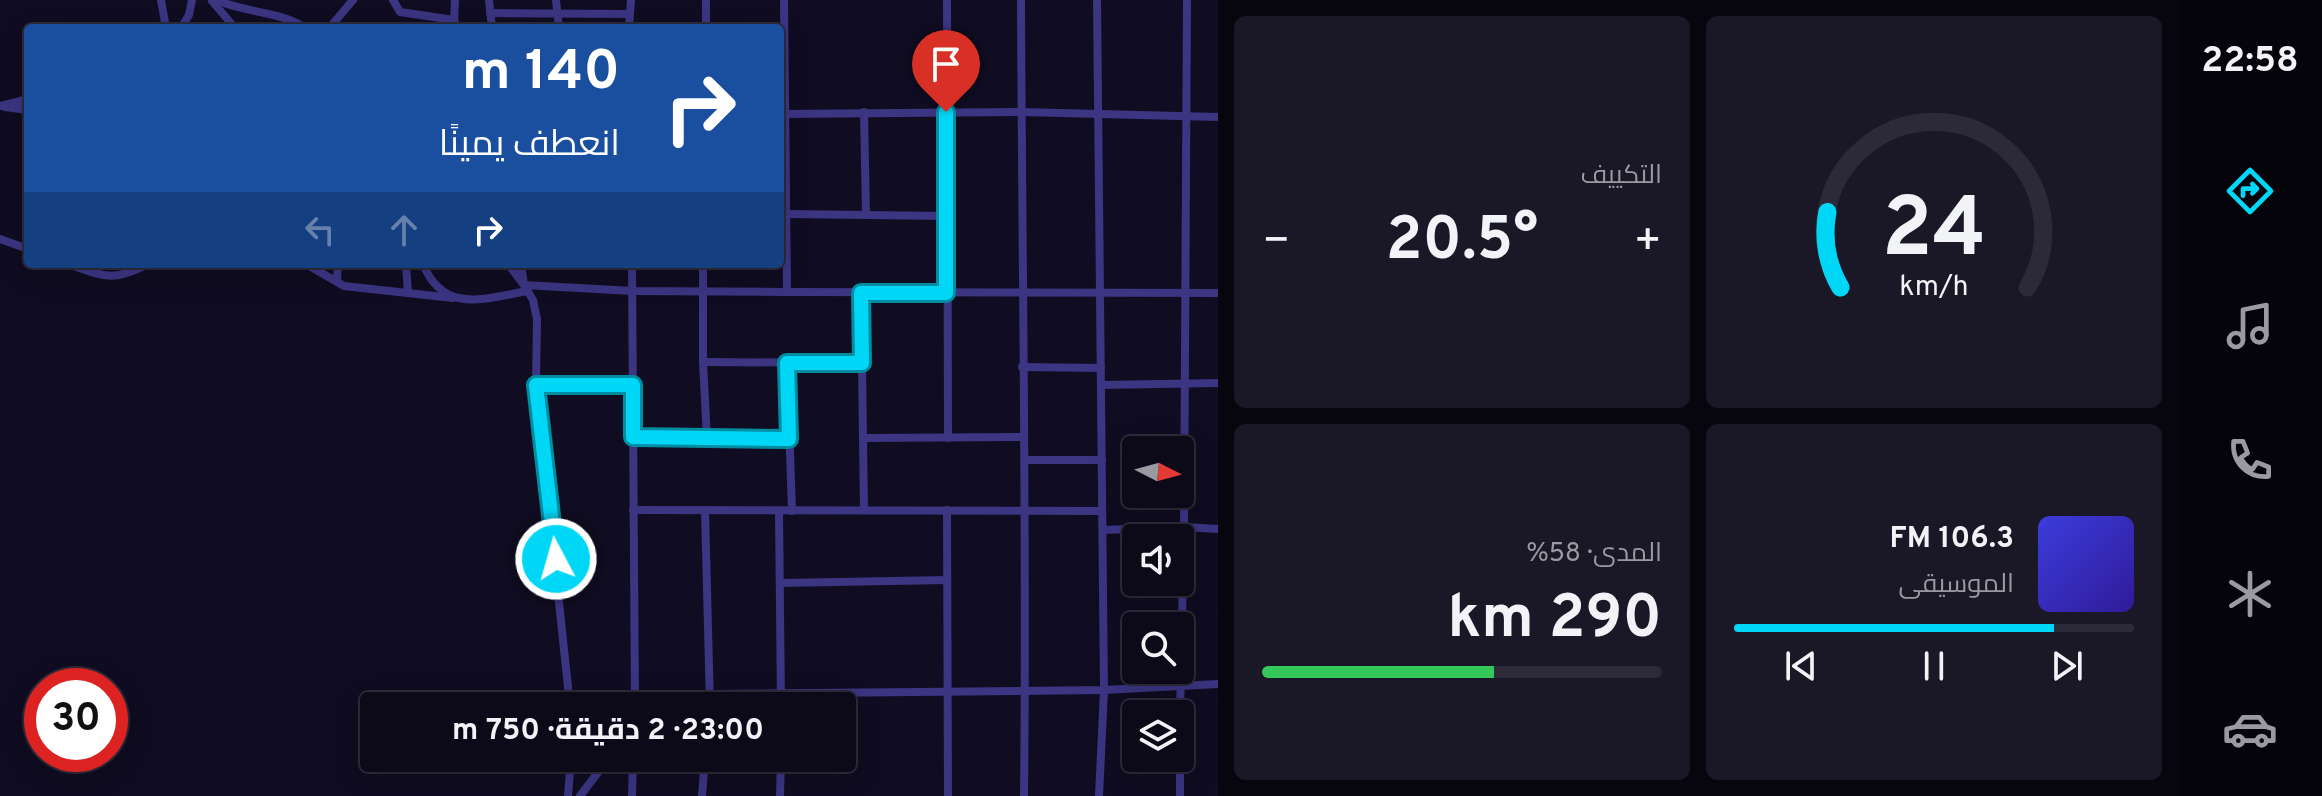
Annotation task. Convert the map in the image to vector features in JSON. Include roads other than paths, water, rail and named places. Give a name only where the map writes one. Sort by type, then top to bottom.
[{"type":"street","points":[[161,0],[165,24]]},
{"type":"street","points":[[183,24],[192,0]]},
{"type":"street","points":[[214,0],[232,24]]},
{"type":"street","points":[[214,0],[299,24]]},
{"type":"street","points":[[333,24],[353,0]]},
{"type":"street","points":[[393,0],[400,12],[451,24]]},
{"type":"street","points":[[455,0],[455,24]]},
{"type":"street","points":[[489,0],[491,24]]},
{"type":"street","points":[[556,0],[558,24]]},
{"type":"street","points":[[629,24],[631,0]]},
{"type":"street","points":[[706,0],[706,24]]},
{"type":"street","points":[[784,0],[784,24]]},
{"type":"street","points":[[947,0],[948,438]]},
{"type":"street","points":[[1021,0],[1024,796]]},
{"type":"street","points":[[1097,0],[1104,690],[1099,796]]},
{"type":"street","points":[[1184,524],[1187,0]]},
{"type":"street","points":[[490,13],[630,14]]},
{"type":"street","points":[[0,106],[24,100]]},
{"type":"street","points":[[0,106],[24,109]]},
{"type":"street","points":[[864,112],[866,215]]},
{"type":"street","points":[[784,114],[1021,112],[1218,117]]},
{"type":"street","points":[[784,139],[787,292]]},
{"type":"street","points":[[787,214],[946,216]]},
{"type":"street","points":[[0,239],[24,248]]},
{"type":"street","points":[[82,268],[122,277],[140,268]]},
{"type":"street","points":[[313,268],[344,286],[469,301],[526,288],[861,293],[1218,293]]},
{"type":"street","points":[[337,281],[338,268]]},
{"type":"street","points":[[406,268],[408,293]]},
{"type":"street","points":[[425,268],[437,288],[453,298]]},
{"type":"street","points":[[511,268],[533,300],[537,319],[536,385],[569,692]]},
{"type":"street","points":[[522,268],[526,288]]},
{"type":"street","points":[[632,268],[635,692]]},
{"type":"street","points":[[703,268],[707,439]]},
{"type":"street","points":[[861,293],[864,510]]},
{"type":"street","points":[[703,362],[862,363]]},
{"type":"street","points":[[787,363],[792,511]]},
{"type":"street","points":[[1022,367],[1101,368]]},
{"type":"street","points":[[1101,385],[1218,383]]},
{"type":"street","points":[[536,385],[633,385]]},
{"type":"street","points":[[633,437],[789,439]]},
{"type":"street","points":[[864,438],[1024,437]]},
{"type":"street","points":[[1025,460],[1102,460]]},
{"type":"street","points":[[633,510],[1102,511]]},
{"type":"street","points":[[705,510],[711,692]]},
{"type":"street","points":[[947,510],[948,796]]},
{"type":"street","points":[[779,511],[781,692]]},
{"type":"street","points":[[1194,528],[1218,529]]},
{"type":"street","points":[[1103,530],[1122,529]]},
{"type":"street","points":[[780,583],[947,580]]},
{"type":"street","points":[[1180,700],[1182,596]]},
{"type":"street","points":[[856,692],[1104,690],[1218,684]]},
{"type":"street","points":[[568,796],[570,772]]},
{"type":"street","points":[[580,796],[598,772]]},
{"type":"street","points":[[632,796],[633,772]]},
{"type":"street","points":[[702,796],[704,772]]},
{"type":"street","points":[[780,796],[781,772]]},
{"type":"street","points":[[1180,772],[1180,796]]}]
